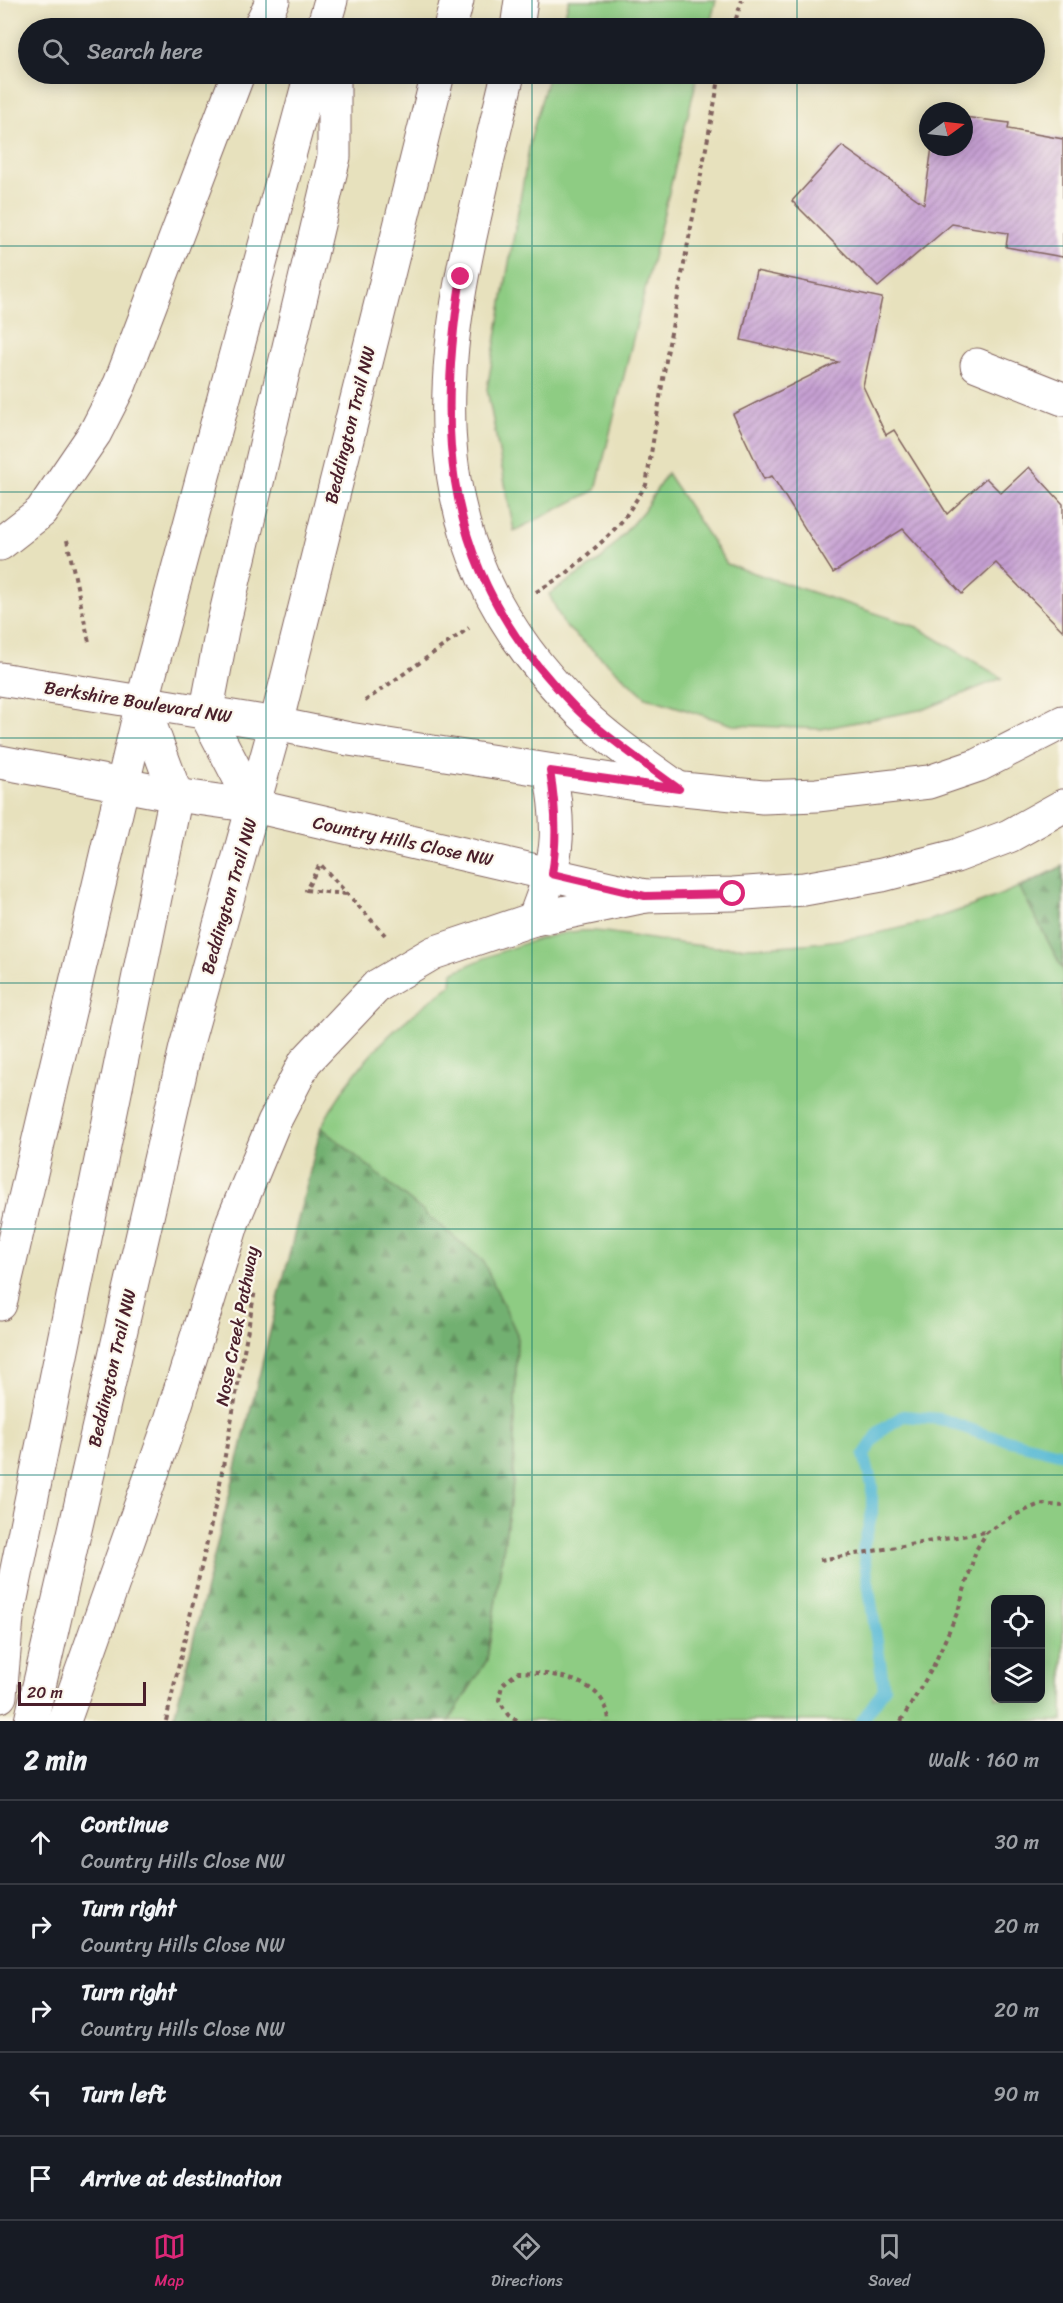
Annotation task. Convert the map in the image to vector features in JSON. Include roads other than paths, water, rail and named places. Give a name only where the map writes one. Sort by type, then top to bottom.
[{"type":"main road","points":[[264,18],[273,0]]},
{"type":"main road","points":[[326,18],[332,0]]},
{"type":"main road","points":[[332,0],[333,18]]},
{"type":"main road","points":[[452,18],[457,0]]},
{"type":"main road","points":[[518,18],[521,0]]},
{"type":"main road","points":[[0,544],[41,512],[95,433],[120,384],[234,84]]},
{"type":"main road","points":[[0,1304],[142,703],[308,84]]},
{"type":"main road","points":[[254,806],[206,714],[222,630],[334,157],[334,84]]},
{"type":"main road","name":"Beddington Trail NW","points":[[31,1721],[186,1047],[276,724],[436,84]]},
{"type":"main road","points":[[506,84],[461,277],[451,338],[450,441],[458,505],[471,552],[490,594],[507,624],[532,658],[584,716],[679,789]]},
{"type":"main road","points":[[977,365],[1063,399]]},
{"type":"main road","name":"Berkshire Boulevard NW","points":[[0,679],[276,724]]},
{"type":"main road","points":[[0,1696],[8,1617],[176,795],[142,703]]},
{"type":"main road","points":[[276,724],[349,739],[550,771],[679,789],[763,797],[817,795],[930,782],[979,765],[1063,722]]},
{"type":"main road","points":[[0,762],[124,786],[254,806]]},
{"type":"main road","points":[[534,919],[552,874],[557,847],[557,809],[550,771]]},
{"type":"main road","name":"Country Hills Close NW","points":[[254,806],[318,823],[645,896],[804,889],[882,875],[956,856],[1009,836],[1063,806]]},
{"type":"main road","points":[[64,1721],[171,1420],[233,1221],[274,1122],[305,1062],[377,986],[433,953],[534,919],[645,896]]},
{"type":"waterway","points":[[862,1721],[884,1689],[863,1549],[872,1513],[872,1485],[864,1455],[880,1431],[903,1416],[941,1419],[983,1434],[1063,1454]]}]
